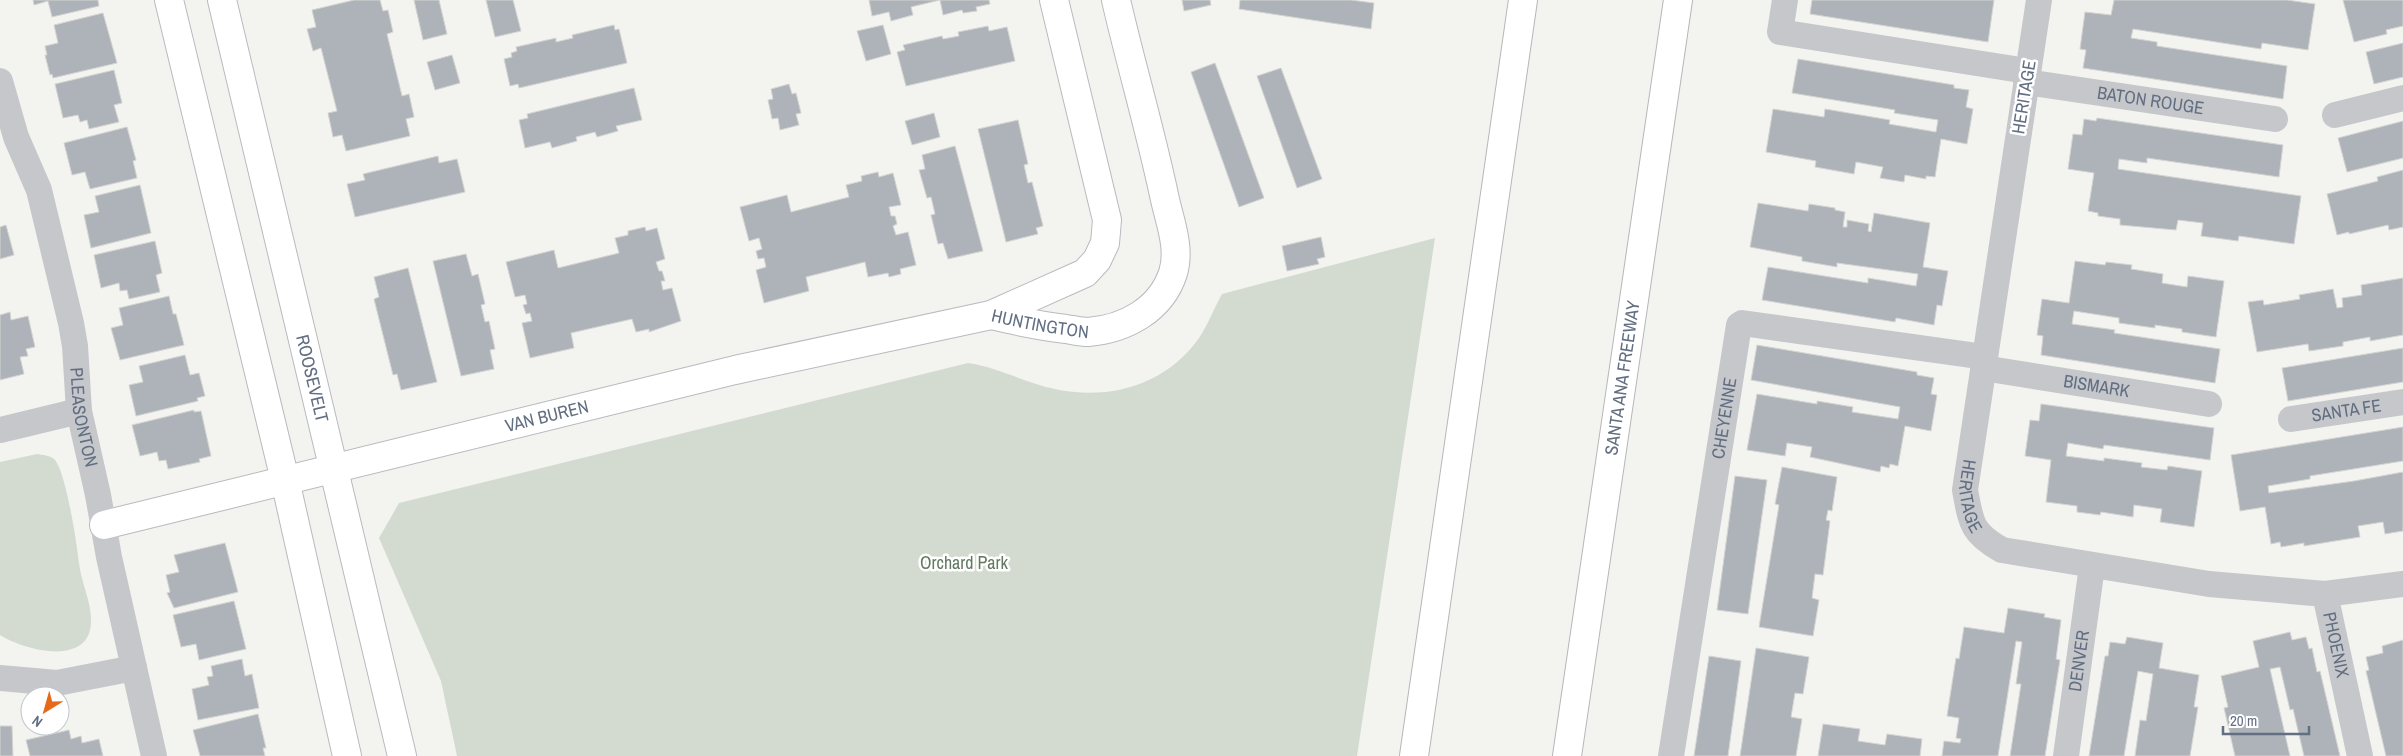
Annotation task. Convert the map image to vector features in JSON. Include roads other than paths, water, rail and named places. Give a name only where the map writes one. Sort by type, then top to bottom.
[{"type":"main road","points":[[169,0],[285,480],[347,756]]},
{"type":"main road","name":"ROOSEVELT","points":[[222,0],[335,467],[402,756]]},
{"type":"main road","name":"HUNTINGTON","points":[[991,315],[1085,273],[1097,260],[1105,243],[1107,220],[1054,0]]},
{"type":"main road","name":"HUNTINGTON","points":[[991,315],[1036,326],[1088,332],[1135,320],[1151,307],[1162,294],[1173,273],[1176,248],[1154,148],[1116,0]]},
{"type":"main road","points":[[1414,756],[1523,0]]},
{"type":"main road","name":"SANTA ANA FREEWAY","points":[[1567,756],[1678,0]]},
{"type":"main road","name":"VAN BUREN","points":[[104,525],[736,370],[991,315]]},
{"type":"street","name":"BATON ROUGE","points":[[1785,0],[1780,32],[2027,77],[2275,119]]},
{"type":"street","name":"HERITAGE","points":[[2039,0],[1965,490],[1971,522],[1984,540],[2002,550],[2209,584],[2325,594],[2403,584]]},
{"type":"street","name":"PLEASONTON","points":[[0,81],[8,139],[39,190],[71,323],[75,346],[79,411],[104,525],[109,557],[154,756]]},
{"type":"street","points":[[2336,115],[2403,98]]},
{"type":"street","name":"CHEYENNE","points":[[1671,756],[1739,325],[1742,323],[1984,363]]},
{"type":"street","name":"BISMARK","points":[[1984,363],[2209,404]]},
{"type":"street","name":"SANTA FE","points":[[2291,420],[2403,402]]},
{"type":"street","points":[[0,430],[79,411]]},
{"type":"street","name":"DENVER","points":[[2066,756],[2092,566]]},
{"type":"street","name":"PHOENIX","points":[[2325,594],[2360,756]]},
{"type":"street","points":[[0,678],[57,683],[134,668]]},
{"type":"park label","name":"Orchard Park","points":[[964,563]]}]
